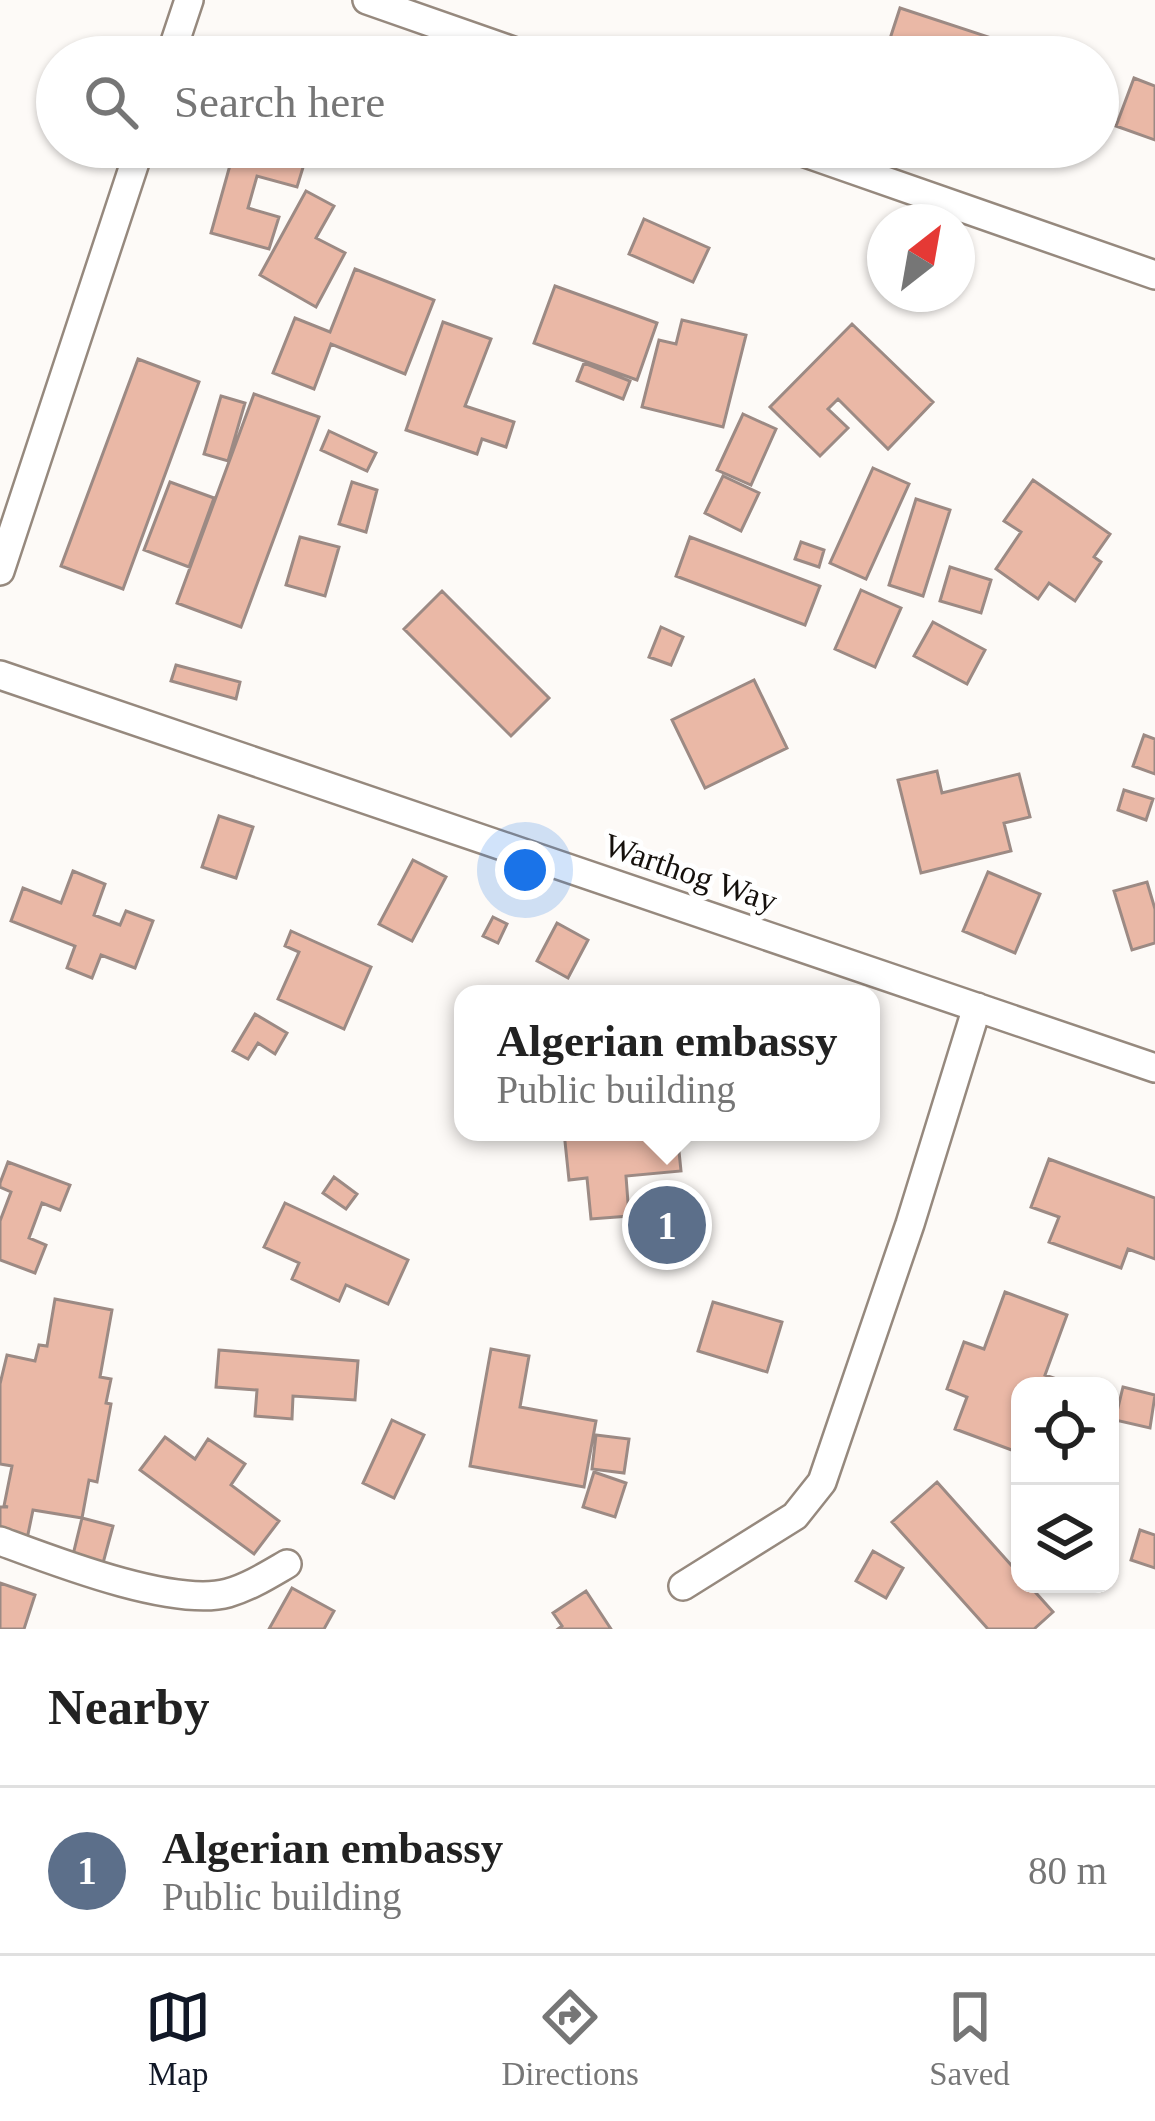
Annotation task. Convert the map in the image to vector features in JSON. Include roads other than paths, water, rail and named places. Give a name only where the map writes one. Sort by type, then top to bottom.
[{"type":"street","points":[[177,36],[189,0]]},
{"type":"street","points":[[367,0],[470,36]]},
{"type":"street","points":[[0,571],[133,168]]},
{"type":"street","points":[[848,168],[1155,275]]},
{"type":"street","name":"Warthog Way","points":[[0,675],[1155,1068]]},
{"type":"street","points":[[683,1586],[795,1516],[822,1482],[910,1224],[976,1007]]},
{"type":"street","points":[[0,1541],[69,1567],[180,1595],[224,1594],[287,1564]]},
{"type":"place","name":"Algerian embassy","points":[[667,1225]]}]
